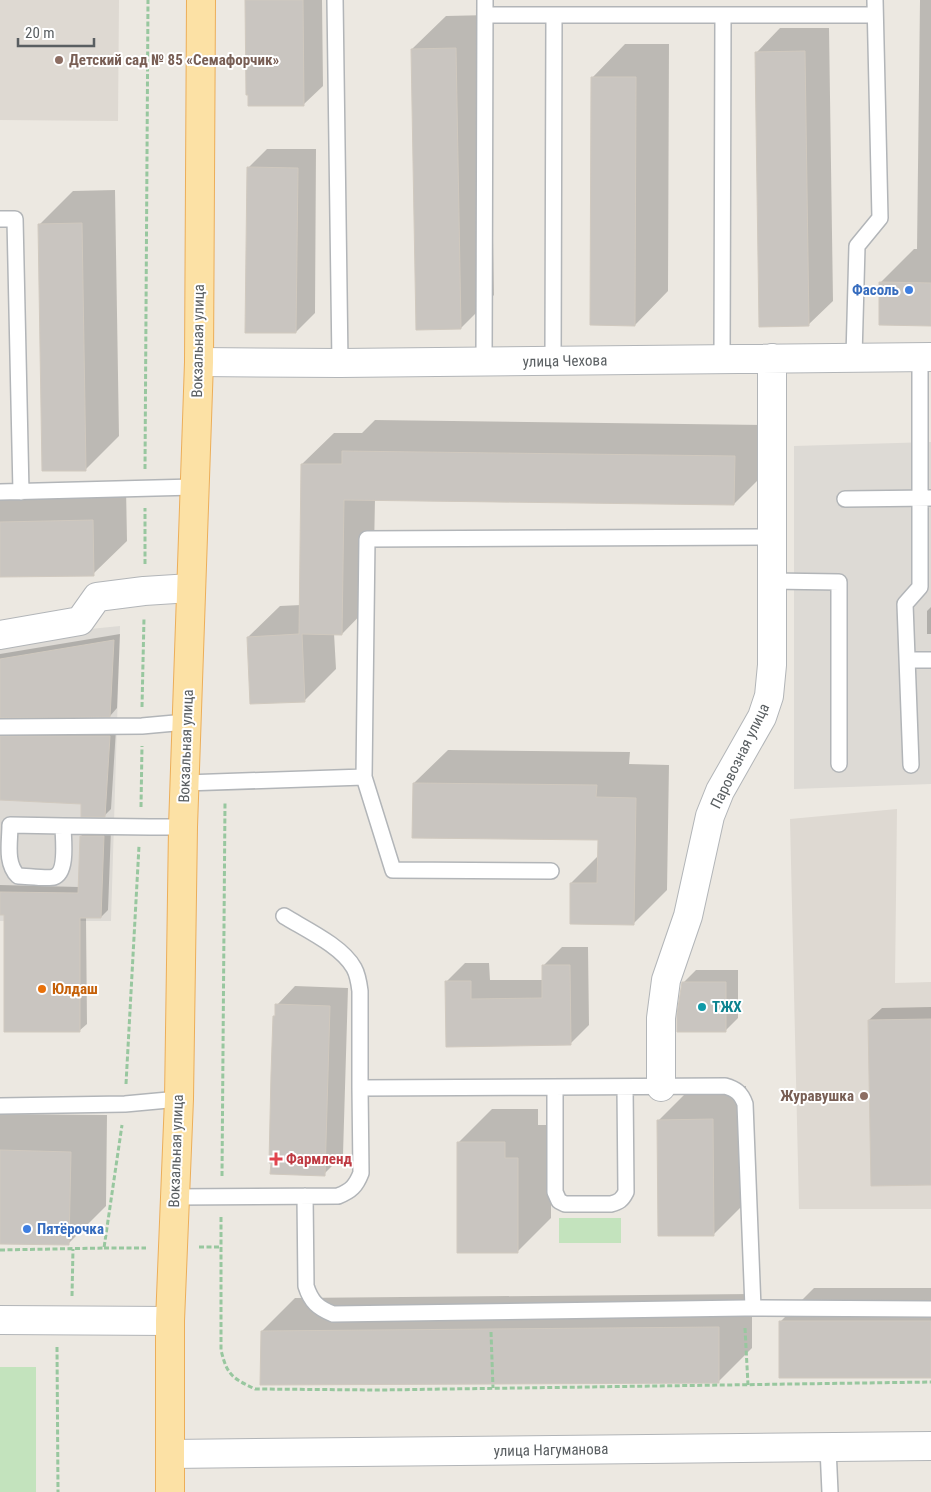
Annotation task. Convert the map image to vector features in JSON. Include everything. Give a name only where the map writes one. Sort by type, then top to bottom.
[{"type":"main road","name":"Вокзальная улица","points":[[170,1492],[170,1321],[179,1099],[183,827],[199,362],[201,0]]},
{"type":"street","name":"улица Чехова","points":[[199,362],[340,363],[925,357]]},
{"type":"street","name":"Паровозная улица","points":[[661,1087],[663,996],[666,980],[688,916],[710,816],[720,792],[762,718],[769,696],[772,665],[772,358]]},
{"type":"street","points":[[0,635],[80,621],[97,597],[191,588]]},
{"type":"street","points":[[0,1320],[170,1321]]},
{"type":"street","name":"улица Нагуманова","points":[[170,1454],[931,1446]]},
{"type":"lane","points":[[336,0],[340,363]]},
{"type":"lane","points":[[484,362],[485,7],[554,15],[723,15],[874,7],[880,218],[857,246],[854,357]]},
{"type":"lane","points":[[553,360],[554,15]]},
{"type":"lane","points":[[722,359],[723,15]]},
{"type":"lane","points":[[0,220],[15,219],[21,492]]},
{"type":"lane","points":[[911,765],[905,604],[925,587],[925,357]]},
{"type":"lane","points":[[0,492],[194,487]]},
{"type":"lane","points":[[846,499],[926,498]]},
{"type":"lane","points":[[551,871],[394,870],[364,777],[367,539],[772,537]]},
{"type":"lane","points":[[772,581],[839,582],[839,764]]},
{"type":"lane","points":[[907,660],[931,660]]},
{"type":"lane","points":[[0,727],[142,726],[186,722]]},
{"type":"lane","points":[[185,783],[364,777]]},
{"type":"lane","points":[[63,826],[63,864],[60,872],[54,877],[18,876],[13,871],[10,863],[10,825],[183,827]]},
{"type":"lane","points":[[174,1197],[338,1196],[349,1192],[361,1174],[360,990],[355,969],[337,949],[284,916]]},
{"type":"lane","points":[[360,1088],[725,1086],[733,1088],[742,1096],[745,1104],[749,1308]]},
{"type":"lane","points":[[555,1087],[555,1192],[559,1201],[565,1204],[611,1204],[618,1203],[626,1192],[625,1087]]},
{"type":"lane","points":[[0,1106],[125,1104],[179,1099]]},
{"type":"lane","points":[[305,1196],[306,1286],[310,1298],[319,1308],[333,1314],[749,1308],[931,1308]]},
{"type":"lane","points":[[828,1448],[830,1492]]},
{"type":"path","points":[[104,1248],[125,1104],[140,827],[145,488],[148,0]]},
{"type":"path","points":[[225,781],[221,1350],[225,1366],[237,1380],[255,1389],[931,1382]]},
{"type":"path","points":[[196,1247],[221,1247]]},
{"type":"path","points":[[0,1250],[152,1248]]},
{"type":"path","points":[[58,1492],[56,1351],[73,1292],[73,1249]]},
{"type":"path","points":[[748,1385],[749,1308]]},
{"type":"path","points":[[491,1312],[493,1388]]},
{"type":"shaded area","name":"Детский сад № 85 «Семафорчик»","points":[[0,0],[119,0],[118,121],[0,120]]},
{"type":"shaded area","points":[[931,442],[931,784],[794,789],[794,446]]},
{"type":"shaded area","points":[[120,626],[111,921],[0,921],[0,638]]},
{"type":"shaded area","name":"Журавушка","points":[[897,809],[895,983],[931,982],[931,1209],[799,1209],[790,819]]},
{"type":"green space","points":[[559,1218],[621,1218],[621,1243],[559,1243]]},
{"type":"green space","points":[[0,1367],[36,1367],[36,1492],[0,1492]]},
{"type":"building","points":[[245,0],[303,0],[304,106],[248,106],[248,95],[246,95]]},
{"type":"building","points":[[456,48],[461,329],[416,330],[411,49]]},
{"type":"building","points":[[805,51],[809,326],[759,327],[755,52]]},
{"type":"building","points":[[591,77],[636,77],[635,326],[590,325]]},
{"type":"building","points":[[247,167],[298,168],[296,333],[245,333]]},
{"type":"building","points":[[82,223],[86,471],[42,471],[38,224]]},
{"type":"building","points":[[879,282],[931,283],[931,326],[879,325]]},
{"type":"building","points":[[342,451],[735,456],[734,505],[344,500],[342,635],[302,634],[305,702],[250,704],[247,637],[299,634],[301,464],[342,464]]},
{"type":"building","points":[[93,520],[94,576],[0,577],[0,522]]},
{"type":"building","points":[[114,640],[110,717],[0,718],[0,659]]},
{"type":"building","points":[[0,736],[110,736],[105,817],[81,817],[81,804],[0,800]]},
{"type":"building","points":[[413,783],[597,785],[596,797],[636,798],[634,925],[570,924],[570,883],[597,883],[598,840],[412,838]]},
{"type":"building","points":[[80,836],[104,836],[101,918],[80,918],[80,1032],[4,1032],[4,915],[0,915],[0,892],[78,893]]},
{"type":"building","points":[[542,965],[570,965],[571,1045],[446,1047],[445,981],[471,981],[471,999],[542,998]]},
{"type":"building","name":"ТЖХ","points":[[682,982],[726,982],[726,1032],[677,1032],[677,1014]]},
{"type":"building","points":[[275,1004],[330,1006],[325,1176],[270,1174],[271,1074]]},
{"type":"building","points":[[931,1019],[931,1185],[871,1186],[868,1020]]},
{"type":"building","points":[[713,1119],[714,1236],[658,1236],[657,1120]]},
{"type":"building","points":[[457,1142],[505,1142],[505,1158],[518,1158],[518,1253],[457,1253]]},
{"type":"building","points":[[0,1150],[71,1152],[69,1245],[0,1244]]},
{"type":"building","points":[[779,1321],[931,1321],[931,1378],[779,1378]]},
{"type":"building","points":[[719,1327],[719,1383],[260,1385],[261,1331]]},
{"type":"place","name":"Детский сад № 85 «Семафорчик»","points":[[59,60]]},
{"type":"place","name":"Фасоль","points":[[909,290]]},
{"type":"place","name":"Юлдаш","points":[[42,989]]},
{"type":"place","name":"ТЖХ","points":[[702,1007]]},
{"type":"place","name":"Журавушка","points":[[864,1096]]},
{"type":"place","name":"Фармленд","points":[[276,1159]]},
{"type":"place","name":"Пятёрочка","points":[[27,1229]]}]
